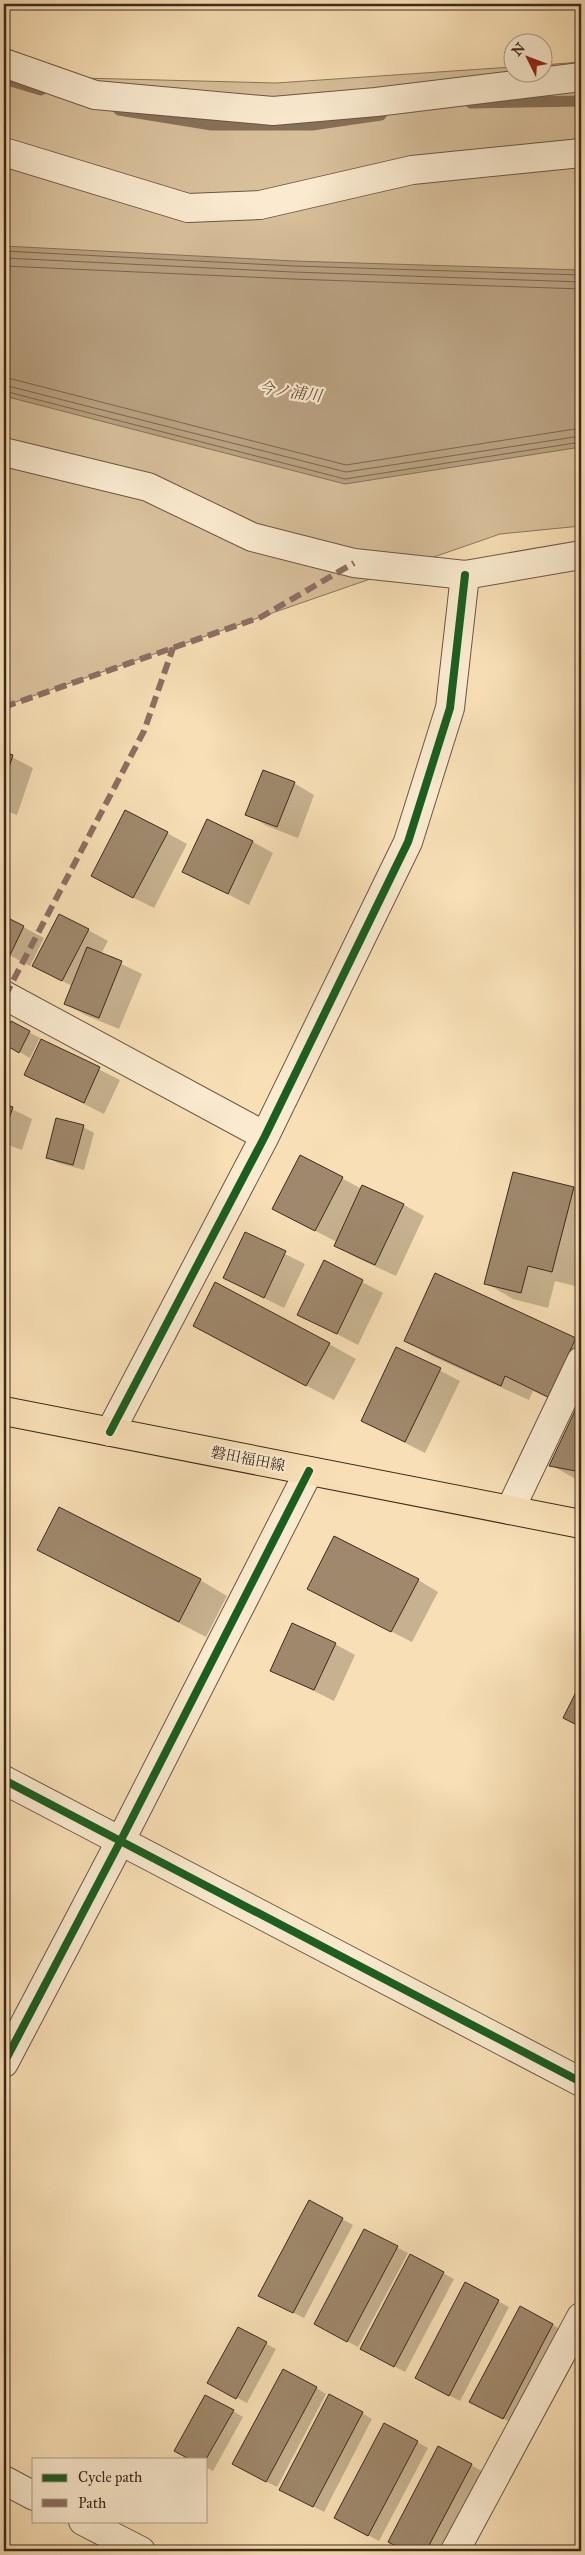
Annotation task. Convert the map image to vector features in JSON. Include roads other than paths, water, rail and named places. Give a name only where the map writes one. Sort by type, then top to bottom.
[{"type":"main road","name":"磐田福田線","points":[[4,1411],[581,1524]]},
{"type":"street","points":[[4,62],[95,95],[273,110],[376,102],[581,77]]},
{"type":"street","points":[[4,152],[188,208],[260,205],[412,170],[581,153]]},
{"type":"street","points":[[4,452],[148,487],[252,537],[354,563],[465,576],[581,555]]},
{"type":"street","points":[[110,1432],[265,1136],[408,842],[450,708],[465,576]]},
{"type":"street","points":[[4,995],[265,1136]]},
{"type":"street","points":[[510,1510],[581,1361]]},
{"type":"street","points":[[4,2063],[121,1840],[309,1472]]},
{"type":"street","points":[[4,1780],[581,2082]]},
{"type":"street","points":[[455,2551],[581,2317]]},
{"type":"street","points":[[4,2480],[32,2495]]},
{"type":"street","points":[[85,2522],[141,2551]]},
{"type":"water","name":"今ノ浦川","points":[[4,246],[294,261],[581,270],[581,447],[345,484],[4,396]]},
{"type":"waterway","points":[[4,79],[41,90]]},
{"type":"waterway","points":[[471,103],[581,101]]},
{"type":"waterway","points":[[119,110],[212,125],[312,125],[381,115]]}]
